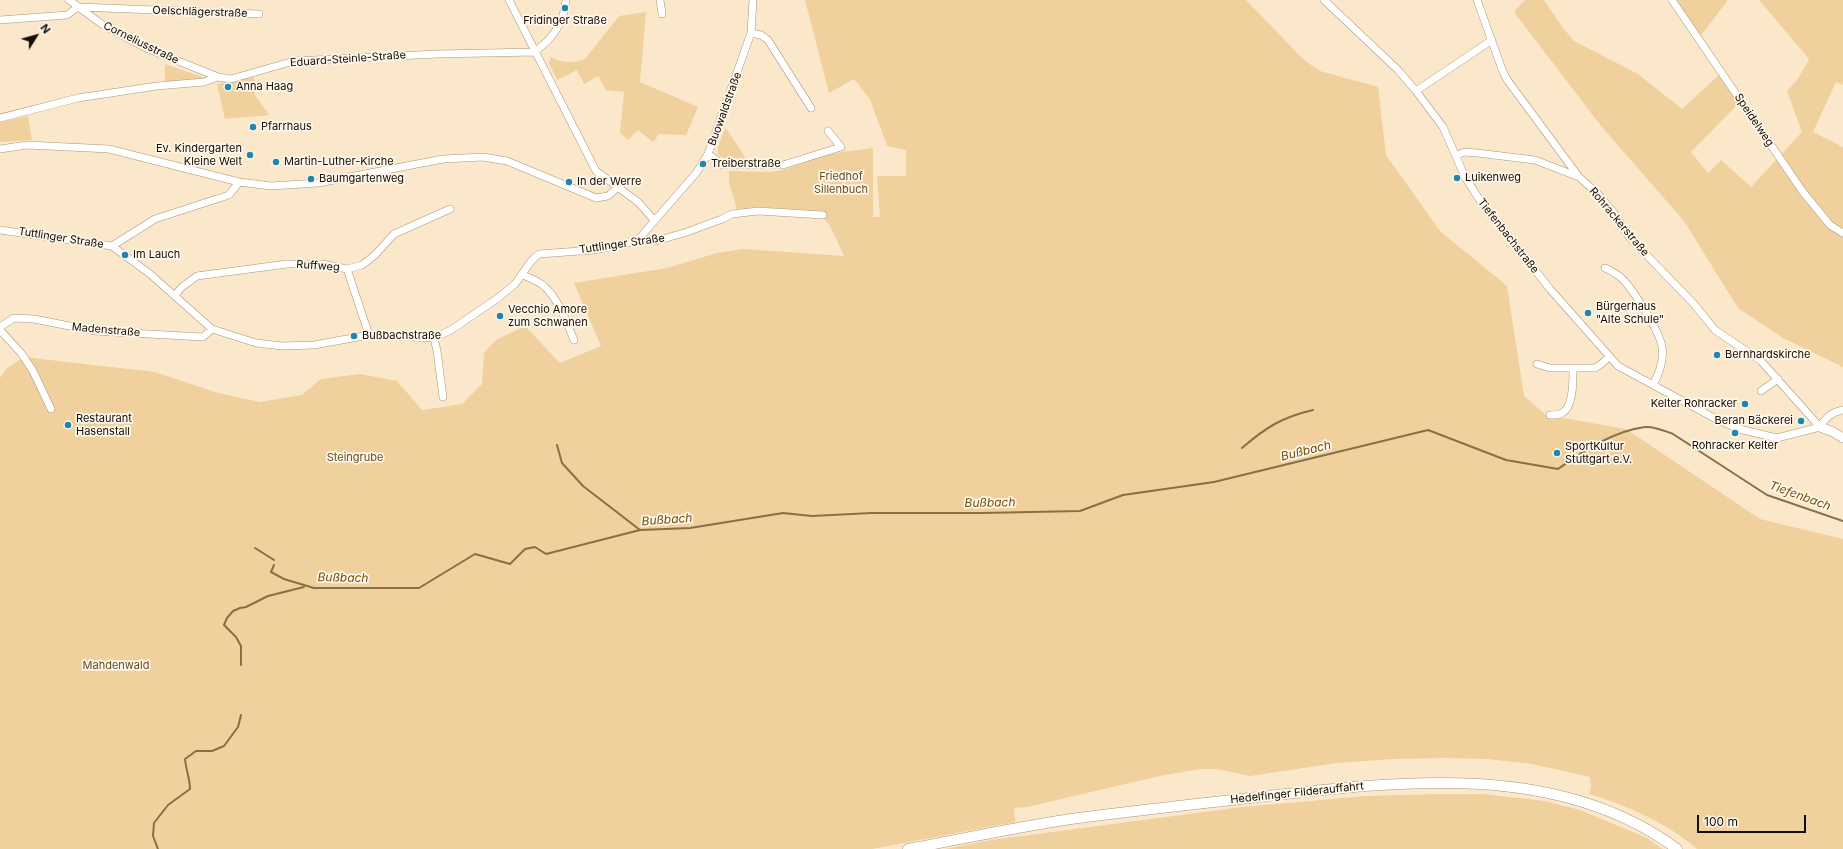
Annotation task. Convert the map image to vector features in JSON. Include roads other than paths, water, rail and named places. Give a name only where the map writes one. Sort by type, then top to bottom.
[{"type":"main road","name":"Hedelfinger Filderauffahrt","points":[[908,849],[1006,830],[1105,815],[1361,786],[1435,783],[1515,788],[1579,801],[1628,819],[1649,830],[1677,849]]},
{"type":"street","name":"Corneliusstraße","points":[[69,0],[103,25],[140,44],[218,78]]},
{"type":"street","points":[[509,0],[534,52],[596,171],[617,188],[638,202],[654,220]]},
{"type":"street","points":[[534,52],[546,44],[554,34],[562,18],[566,0]]},
{"type":"street","points":[[660,0],[662,14]]},
{"type":"street","name":"Buowaldstraße","points":[[637,241],[697,172],[708,154],[751,33],[752,0]]},
{"type":"street","name":"Tiefenbachstraße","points":[[1324,0],[1398,70],[1416,91],[1443,127],[1465,177],[1481,202],[1550,289],[1618,366],[1731,426],[1777,438],[1820,427]]},
{"type":"street","name":"Rohrackerstraße","points":[[1477,0],[1508,81],[1579,177],[1598,194],[1630,238],[1693,303],[1715,330],[1761,361],[1820,427],[1843,438]]},
{"type":"street","name":"Speidelweg","points":[[1672,0],[1803,192],[1830,225],[1843,232]]},
{"type":"street","name":"Oelschlägerstraße","points":[[0,20],[67,15],[78,7],[258,14]]},
{"type":"street","points":[[751,33],[761,35],[768,40],[811,108]]},
{"type":"street","points":[[1416,91],[1492,40]]},
{"type":"street","name":"Eduard-Steinle-Straße","points":[[0,118],[78,98],[157,86],[204,82],[218,78],[231,79],[294,61],[438,54],[534,52]]},
{"type":"street","points":[[708,154],[722,165],[783,165],[841,147],[828,131]]},
{"type":"street","points":[[0,149],[27,145],[108,149],[239,182],[271,186],[300,185],[443,159],[476,157],[507,161],[596,198],[608,196],[617,188]]},
{"type":"street","points":[[1456,155],[1465,152],[1535,160],[1579,177]]},
{"type":"street","points":[[112,246],[155,219],[229,195],[239,182]]},
{"type":"street","name":"Ruffweg","points":[[175,295],[182,287],[197,276],[286,264],[322,264],[347,268],[362,265],[375,255],[394,234],[450,209]]},
{"type":"street","name":"Tuttlinger Straße","points":[[0,230],[112,246],[175,295],[212,329],[256,343],[282,346],[314,345],[369,335],[434,338],[451,330],[516,284],[532,260],[539,254],[594,250],[637,241],[656,241],[708,224],[732,214],[758,211],[823,215]]},
{"type":"street","points":[[347,268],[369,335]]},
{"type":"street","points":[[1605,268],[1619,276],[1626,284],[1657,330],[1662,347],[1660,371],[1653,385]]},
{"type":"street","points":[[523,275],[540,283],[548,291],[559,308],[574,340]]},
{"type":"street","name":"Madenstraße","points":[[51,409],[29,365],[21,353],[0,329],[14,318],[34,319],[95,330],[203,337],[212,329]]},
{"type":"street","points":[[434,338],[443,397]]},
{"type":"street","points":[[1537,364],[1550,368],[1595,368],[1609,357]]},
{"type":"street","points":[[1550,415],[1562,414],[1566,410],[1573,391],[1573,368]]},
{"type":"street","points":[[1761,391],[1778,379]]},
{"type":"street","points":[[1820,427],[1824,420],[1830,415],[1843,410]]},
{"type":"waterway","points":[[1242,448],[1259,434],[1275,424],[1293,416],[1313,410]]},
{"type":"waterway","name":"Bußbach","points":[[274,565],[271,572],[284,579],[314,588],[419,588],[475,554],[510,564],[525,549],[535,547],[546,554],[640,530],[690,528],[783,513],[812,516],[871,513],[1080,511],[1123,495],[1214,482],[1428,430],[1506,460],[1558,469],[1610,437],[1633,429],[1645,427],[1656,428],[1673,434],[1767,495],[1843,521]]},
{"type":"waterway","points":[[557,445],[562,463],[583,486],[640,530]]},
{"type":"waterway","name":"Bußbach","points":[[255,548],[274,560]]},
{"type":"waterway","name":"Bußbach","points":[[241,665],[241,646],[236,637],[224,625],[227,618],[233,611],[246,607],[268,596],[304,587]]},
{"type":"waterway","name":"Bußbach","points":[[158,849],[153,836],[154,823],[168,805],[190,789],[185,759],[196,751],[212,751],[224,746],[238,727],[241,715]]},
{"type":"place","name":"Fridinger Straße","points":[[565,8]]},
{"type":"place","name":"Anna Haag","points":[[228,87]]},
{"type":"place","name":"Pfarrhaus","points":[[253,127]]},
{"type":"place","name":"Ev. Kindergarten Kleine Welt","points":[[250,155]]},
{"type":"place","name":"Martin-Luther-Kirche","points":[[276,162]]},
{"type":"place","name":"Treiberstraße","points":[[703,164]]},
{"type":"place","name":"Luikenweg","points":[[1457,178]]},
{"type":"place","name":"Baumgartenweg","points":[[311,179]]},
{"type":"place","name":"In der Werre","points":[[569,182]]},
{"type":"place","name":"Im Lauch","points":[[125,255]]},
{"type":"place","name":"Bürgerhaus \"Alte Schule\"","points":[[1588,313]]},
{"type":"place","name":"Vecchio Amore zum Schwanen","points":[[500,316]]},
{"type":"place","name":"Bußbachstraße","points":[[354,336]]},
{"type":"place","name":"Bernhardskirche","points":[[1717,355]]},
{"type":"place","name":"Kelter Rohracker","points":[[1745,404]]},
{"type":"place","name":"Beran Bäckerei","points":[[1801,421]]},
{"type":"place","name":"Restaurant Hasenstall","points":[[68,425]]},
{"type":"place","name":"Rohracker Kelter","points":[[1735,433]]},
{"type":"place","name":"SportKultur Stuttgart e.V.","points":[[1557,453]]},
{"type":"park label","name":"Friedhof Sillenbuch","points":[[841,183]]},
{"type":"park label","name":"Steingrube","points":[[355,458]]},
{"type":"park label","name":"Mahdenwald","points":[[116,666]]},
{"type":"water label","name":"Tiefenbach","points":[[1800,496]]}]
